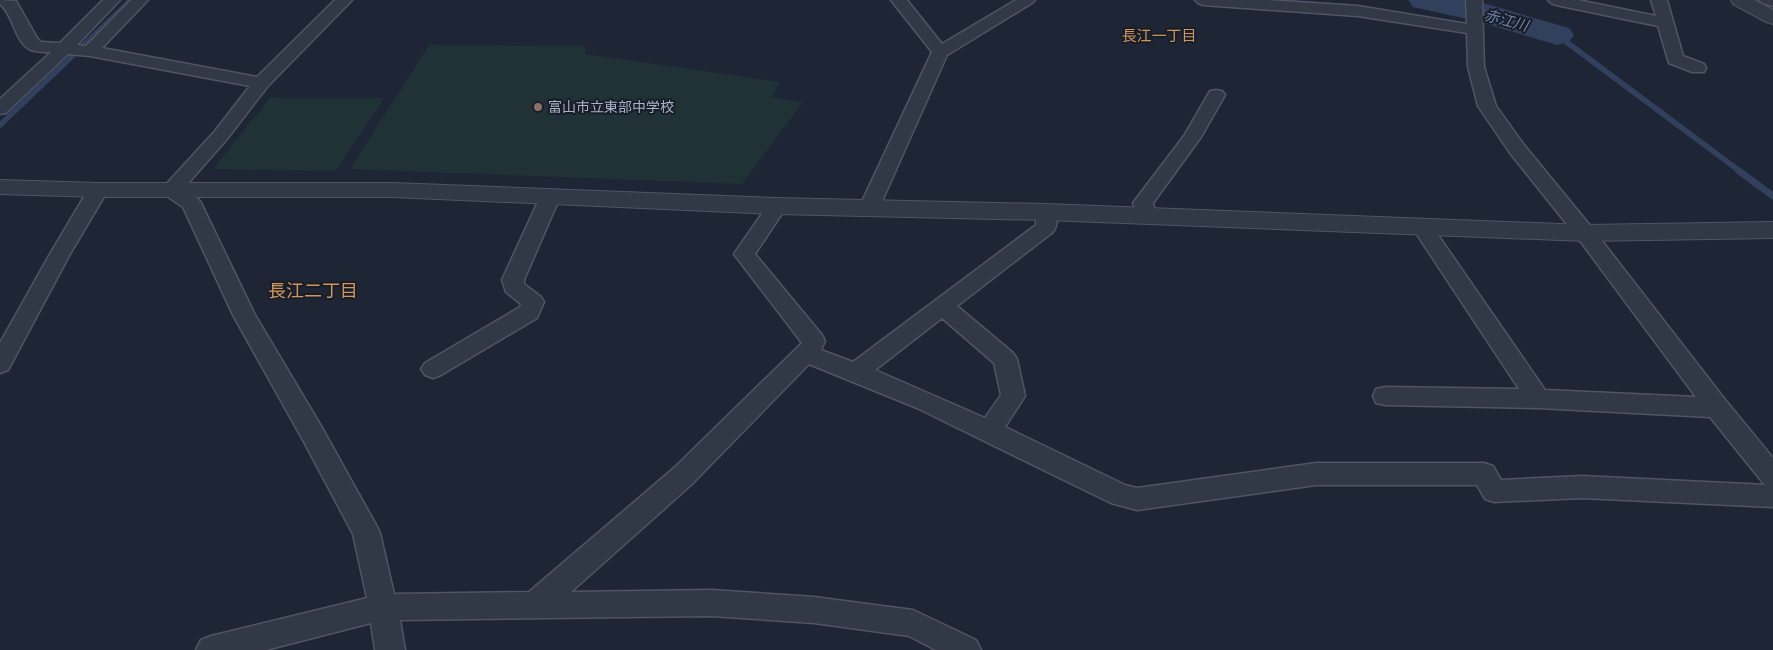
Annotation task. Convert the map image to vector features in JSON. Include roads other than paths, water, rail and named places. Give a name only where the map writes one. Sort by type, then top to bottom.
[{"type":"street","points":[[5,0],[12,4],[28,41],[36,46],[90,50],[261,83]]},
{"type":"street","points":[[0,109],[65,48],[112,0]]},
{"type":"street","points":[[90,50],[140,0]]},
{"type":"street","points":[[171,190],[221,135],[261,83],[344,0]]},
{"type":"street","points":[[899,0],[940,52]]},
{"type":"street","points":[[869,208],[940,52],[1027,0]]},
{"type":"street","points":[[1203,0],[1358,10],[1476,30]]},
{"type":"street","points":[[1474,0],[1476,67],[1487,106],[1517,148],[1585,233],[1717,408],[1773,476]]},
{"type":"street","points":[[1556,0],[1666,23]]},
{"type":"street","points":[[1659,0],[1675,59],[1698,68]]},
{"type":"street","points":[[1740,0],[1773,18]]},
{"type":"street","points":[[1767,0],[1773,1]]},
{"type":"street","points":[[1146,215],[1144,203],[1192,137],[1216,95]]},
{"type":"street","points":[[0,187],[98,190],[393,190],[777,206],[1146,215],[1585,233],[1773,230]]},
{"type":"street","points":[[0,364],[60,254],[98,190]]},
{"type":"street","points":[[171,190],[192,203],[244,315],[312,433],[366,533],[383,607],[390,650]]},
{"type":"street","points":[[433,369],[529,312],[533,302],[514,287],[512,280],[550,197]]},
{"type":"street","points":[[535,605],[683,476],[812,348],[814,341],[744,254],[777,206]]},
{"type":"street","points":[[857,371],[1046,227],[1046,212]]},
{"type":"street","points":[[1422,227],[1538,399]]},
{"type":"street","points":[[943,306],[1005,359],[1013,396],[989,431]]},
{"type":"street","points":[[806,354],[857,371],[989,431],[1120,495],[1137,499],[1316,474],[1484,474],[1494,491],[1582,487],[1773,496]]},
{"type":"street","points":[[1385,396],[1538,399],[1717,408]]},
{"type":"street","points":[[212,650],[383,607],[711,603],[814,610],[913,624],[966,650]]},
{"type":"waterway","points":[[0,125],[131,0]]},
{"type":"waterway","name":"赤江川","points":[[1425,0],[1492,15],[1557,35]]},
{"type":"waterway","points":[[1557,35],[1741,172]]},
{"type":"waterway","points":[[1739,171],[1773,196]]},
{"type":"place","name":"富山市立東部中学校","points":[[538,107]]},
{"type":"district","name":"長江一丁目","points":[[1159,36]]},
{"type":"district","name":"長江二丁目","points":[[313,291]]}]
